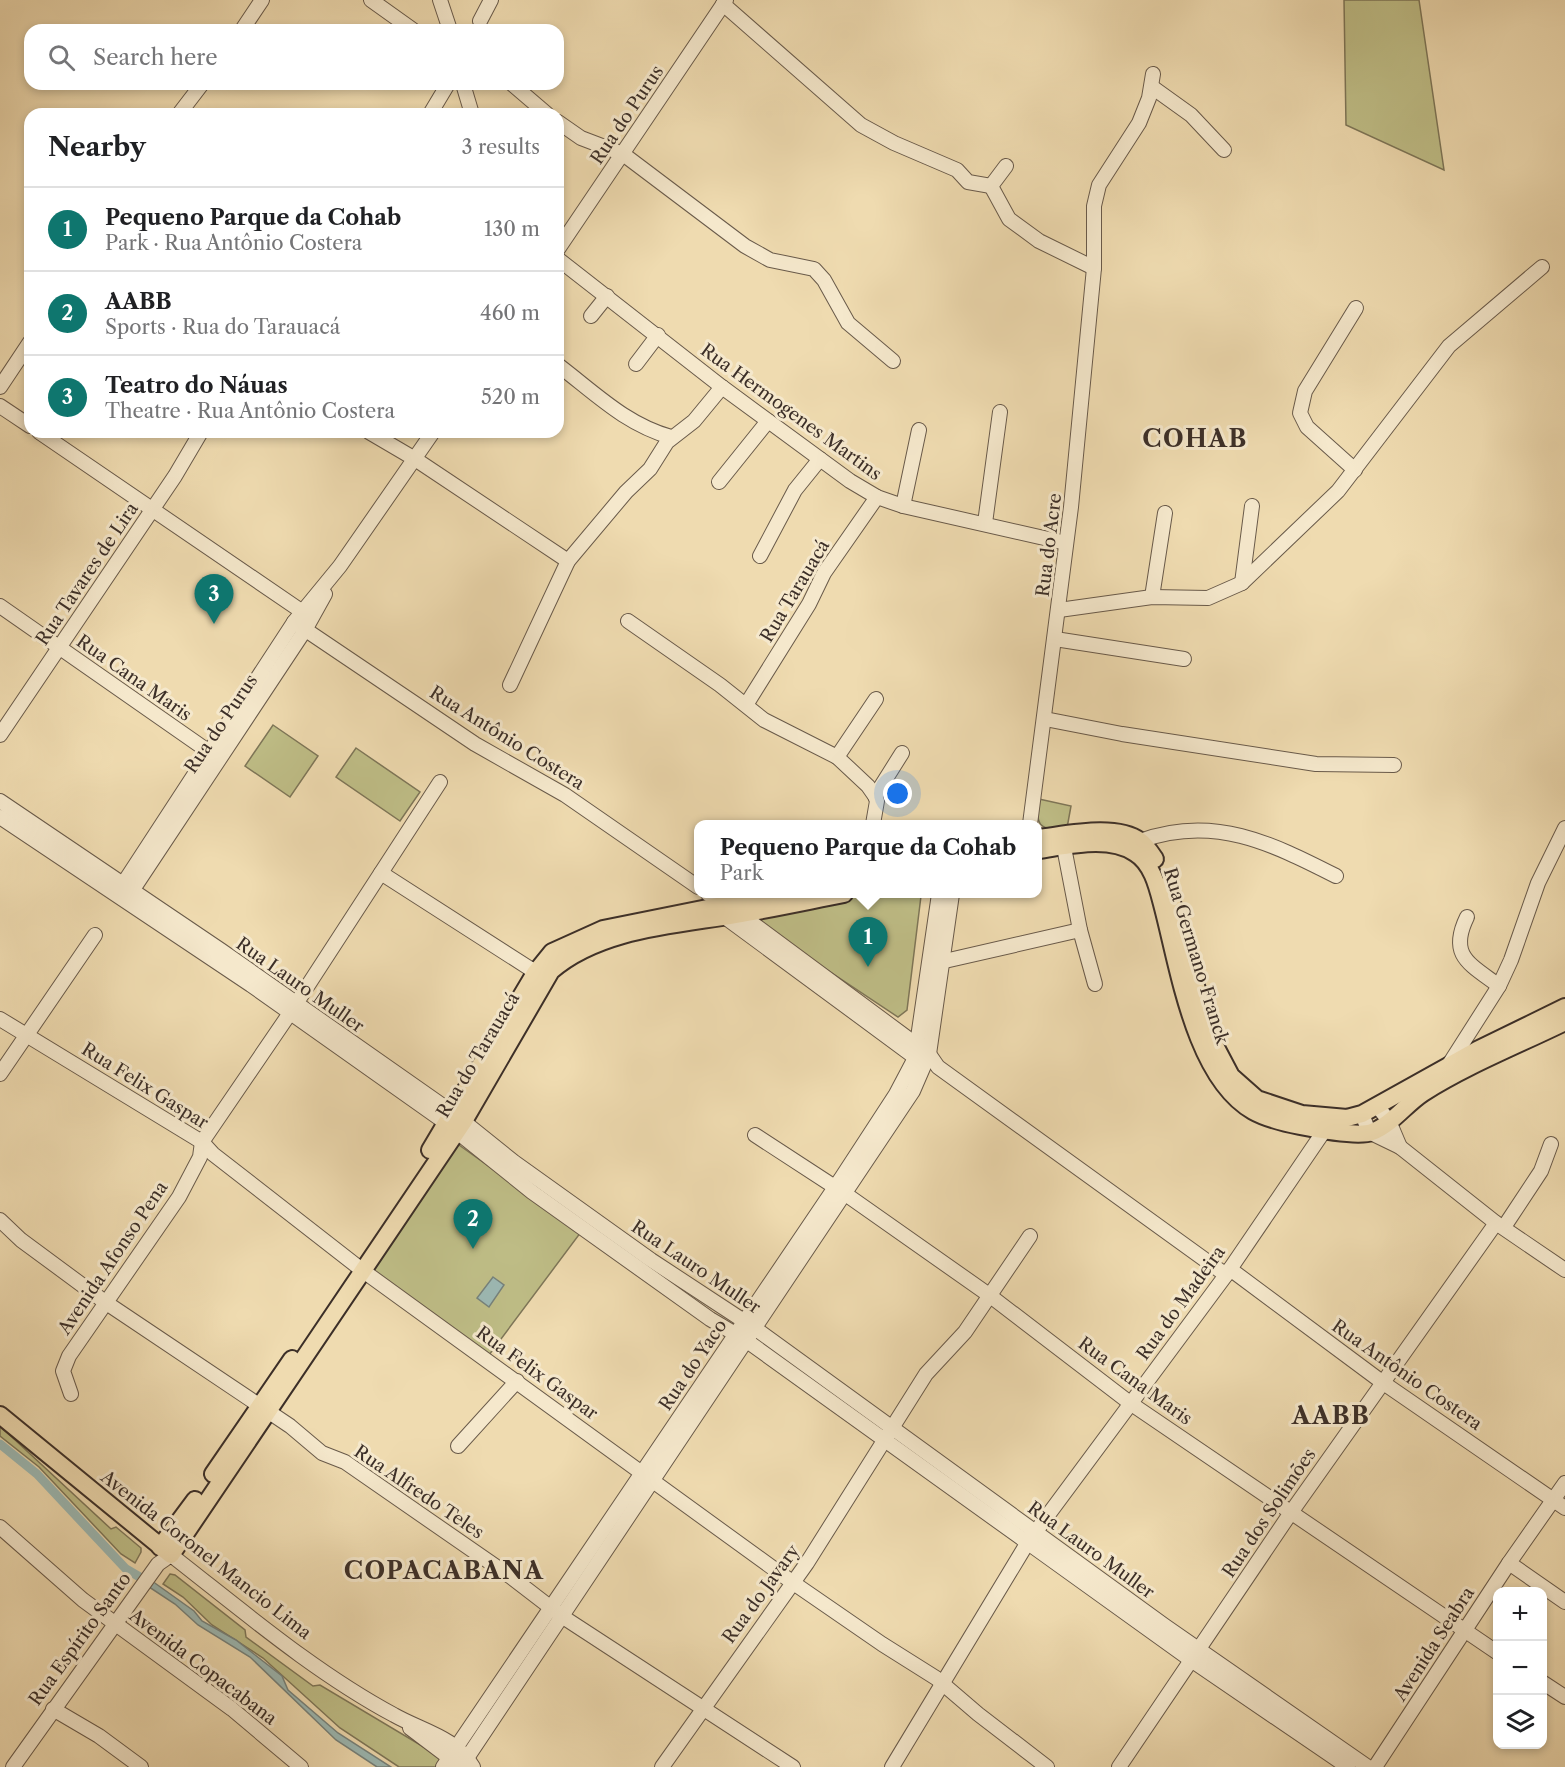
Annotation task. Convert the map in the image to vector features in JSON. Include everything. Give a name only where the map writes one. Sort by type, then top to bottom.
[{"type":"main road","name":"Rua Germano Franck","points":[[1042,848],[1103,831],[1129,835],[1140,841],[1155,858],[1168,886],[1193,995],[1192,1020],[1214,1072],[1230,1092],[1253,1111],[1284,1123],[1324,1131],[1369,1132]]},
{"type":"main road","name":"Rua Germano Franck","points":[[1042,838],[1105,843],[1128,849],[1144,860],[1157,886],[1193,995],[1225,1069],[1257,1099],[1313,1116],[1347,1118],[1378,1107]]},
{"type":"main road","name":"Rua do Tarauacá","points":[[264,1408],[455,1122],[540,976],[585,949],[719,904],[754,898]]},
{"type":"main road","name":"Rua do Tarauacá","points":[[719,904],[793,898]]},
{"type":"main road","points":[[1378,1107],[1423,1087],[1565,1007]]},
{"type":"main road","points":[[1447,1073],[1565,1022]]},
{"type":"main road","points":[[1369,1132],[1389,1120],[1423,1087]]},
{"type":"main road","name":"Rua Espírito Santo","points":[[163,1556],[198,1497],[264,1408]]},
{"type":"main road","name":"Avenida Coronel Mancio Lima","points":[[0,1415],[163,1556]]},
{"type":"street","points":[[246,24],[262,0]]},
{"type":"street","points":[[371,0],[405,24]]},
{"type":"street","points":[[440,0],[448,24]]},
{"type":"street","points":[[480,21],[491,0]]},
{"type":"street","points":[[724,2],[861,125],[894,143],[957,170],[968,182],[991,186]]},
{"type":"street","name":"Rua do Purus","points":[[564,240],[724,2]]},
{"type":"street","name":"Rua do Acre","points":[[1030,820],[1059,610],[1094,268],[1092,224],[1099,185],[1135,131],[1153,80],[1224,150]]},
{"type":"street","points":[[183,108],[197,90]]},
{"type":"street","points":[[434,108],[444,90]]},
{"type":"street","points":[[465,90],[470,108]]},
{"type":"street","points":[[519,90],[540,108]]},
{"type":"street","points":[[564,126],[581,138],[622,154],[745,246],[770,260],[814,269],[824,280],[848,323],[893,360]]},
{"type":"street","points":[[991,186],[1006,166]]},
{"type":"street","points":[[991,186],[1009,219],[1039,242],[1094,268]]},
{"type":"street","name":"Rua Hermogenes Martins","points":[[564,264],[722,387],[820,459],[877,497],[903,506],[1066,543]]},
{"type":"street","points":[[1059,610],[1152,597],[1208,598],[1242,583],[1316,515],[1355,470],[1449,346],[1542,267]]},
{"type":"street","points":[[591,316],[607,296]]},
{"type":"street","points":[[1355,470],[1307,427],[1300,413],[1305,391],[1356,308]]},
{"type":"street","points":[[636,364],[658,335]]},
{"type":"street","points":[[0,387],[24,351]]},
{"type":"street","points":[[564,370],[626,419],[649,431],[671,437]]},
{"type":"street","points":[[510,685],[568,561],[626,492],[650,469],[671,437],[694,421],[722,387]]},
{"type":"street","points":[[0,406],[24,422]]},
{"type":"street","points":[[985,524],[1000,412]]},
{"type":"street","points":[[719,482],[768,421]]},
{"type":"street","points":[[903,506],[919,430]]},
{"type":"street","name":"Rua Antônio Costera","points":[[48,438],[153,508],[303,621],[475,744],[565,795],[694,884]]},
{"type":"street","name":"Rua Tavares de Lira","points":[[0,735],[153,508],[197,438]]},
{"type":"street","points":[[379,438],[415,459],[568,561]]},
{"type":"street","name":"Rua do Purus","points":[[124,892],[303,621],[429,438]]},
{"type":"street","points":[[760,556],[795,490],[820,459]]},
{"type":"street","name":"Rua Tarauacá","points":[[746,705],[809,604],[824,573],[877,497]]},
{"type":"street","points":[[1242,583],[1252,506]]},
{"type":"street","points":[[1152,597],[1165,513]]},
{"type":"street","name":"Rua Cana Maris","points":[[0,606],[214,755]]},
{"type":"street","points":[[628,621],[781,730],[837,757],[868,786],[875,796],[877,801],[874,820]]},
{"type":"street","points":[[1055,639],[1184,659]]},
{"type":"street","points":[[837,757],[876,699]]},
{"type":"street","points":[[1045,719],[1122,734],[1316,764],[1394,765]]},
{"type":"street","points":[[875,796],[902,753]]},
{"type":"street","name":"Avenida Afonso Pena","points":[[71,1394],[63,1376],[65,1364],[105,1302],[179,1197],[200,1157],[202,1142],[293,1008],[440,782]]},
{"type":"street","name":"Rua Lauro Muller","points":[[0,801],[124,892],[293,1008],[382,1065],[455,1122],[642,1254],[756,1329],[888,1434]]},
{"type":"street","name":"Rua Lauro Muller","points":[[0,817],[124,892]]},
{"type":"street","points":[[1140,841],[1162,833],[1192,828],[1218,830],[1263,843],[1336,876]]},
{"type":"street","points":[[1447,1073],[1499,986],[1539,883],[1565,828]]},
{"type":"street","points":[[1063,841],[1080,930],[1095,984]]},
{"type":"street","points":[[381,873],[540,976]]},
{"type":"street","name":"Rua do Yaco","points":[[937,963],[939,898]]},
{"type":"street","name":"Rua do Yaco","points":[[648,1476],[756,1329],[896,1094],[925,1058],[937,963],[951,898]]},
{"type":"street","name":"Rua Antônio Costera","points":[[719,904],[925,1058],[1382,1382],[1559,1504]]},
{"type":"street","points":[[1467,917],[1460,932],[1459,948],[1464,958],[1499,986]]},
{"type":"street","points":[[937,963],[1080,930]]},
{"type":"street","points":[[0,1074],[95,935]]},
{"type":"street","name":"Rua Felix Gaspar","points":[[0,1019],[26,1037],[81,1067],[202,1142],[213,1154],[358,1267],[792,1582],[936,1678],[1047,1767]]},
{"type":"street","name":"Rua Germano Franck","points":[[1378,1107],[1389,1120],[1400,1147]]},
{"type":"street","points":[[1362,1114],[1369,1132]]},
{"type":"street","name":"Rua Lauro Muller","points":[[455,1122],[532,1191],[734,1334],[888,1434],[1348,1767]]},
{"type":"street","name":"Rua do Madeira","points":[[892,1767],[1032,1537],[1228,1272],[1324,1131]]},
{"type":"street","name":"Rua Germano Franck","points":[[1369,1132],[1400,1147],[1500,1225],[1565,1270]]},
{"type":"street","name":"Rua Cana Maris","points":[[755,1135],[989,1294],[1130,1403],[1292,1511],[1493,1650]]},
{"type":"street","name":"Rua dos Solimões","points":[[1119,1767],[1382,1382],[1541,1171],[1551,1144]]},
{"type":"street","name":"Rua do Yaco","points":[[459,1761],[648,1476],[734,1334],[840,1191]]},
{"type":"street","name":"Rua Alfredo Teles","points":[[0,1220],[21,1240],[105,1302],[264,1408],[322,1453],[345,1462],[557,1613],[793,1767]]},
{"type":"street","name":"Rua do Javary","points":[[663,1767],[792,1582],[926,1374],[965,1332],[1030,1236]]},
{"type":"street","points":[[458,1446],[517,1381]]},
{"type":"street","name":"Avenida Seabra","points":[[1375,1767],[1509,1563],[1559,1504],[1565,1483]]},
{"type":"street","name":"Avenida Copacabana","points":[[0,1527],[82,1600],[117,1623],[232,1709],[301,1767]]},
{"type":"street","name":"Rua Espírito Santo","points":[[13,1767],[163,1556]]},
{"type":"street","name":"Avenida Coronel Mancio Lima","points":[[163,1556],[310,1662],[395,1716],[459,1761]]},
{"type":"street","points":[[1509,1563],[1565,1602]]},
{"type":"street","name":"Rua Lauro Muller","points":[[1195,1655],[1368,1767]]},
{"type":"street","points":[[1547,1685],[1565,1697]]},
{"type":"street","points":[[53,1709],[99,1736],[141,1767]]},
{"type":"shaded area","points":[[1344,0],[1419,0],[1444,170],[1346,125]]},
{"type":"shaded area","points":[[273,725],[318,756],[290,797],[245,766]]},
{"type":"shaded area","points":[[356,748],[420,792],[400,821],[336,777]]},
{"type":"shaded area","points":[[1039,799],[1071,806],[1067,828],[1044,827],[1042,820],[1038,820]]},
{"type":"shaded area","points":[[846,898],[921,898],[907,1010],[898,1017],[758,924],[755,915]]},
{"type":"shaded area","points":[[452,1140],[581,1232],[489,1355],[366,1266]]},
{"type":"shaded area","points":[[0,1426],[111,1529],[116,1527],[141,1548],[135,1563],[121,1554],[39,1467],[0,1436]]},
{"type":"shaded area","points":[[170,1574],[175,1575],[245,1630],[246,1637],[313,1686],[320,1685],[444,1759],[439,1767],[399,1767],[340,1728],[263,1658],[212,1625],[183,1597],[163,1584]]},
{"type":"water","points":[[493,1277],[504,1285],[489,1307],[477,1298]]},
{"type":"water","points":[[152,1581],[194,1611],[202,1621],[236,1640],[282,1676],[288,1690],[338,1733],[391,1767],[377,1767],[336,1740],[250,1657],[198,1625],[175,1604],[149,1587]]},
{"type":"waterway","points":[[0,1444],[37,1474],[126,1569],[150,1583]]},
{"type":"place","name":"Teatro do Náuas","points":[[214,624]]},
{"type":"place","name":"Pequeno Parque da Cohab","points":[[868,967]]},
{"type":"place","name":"AABB","points":[[473,1249]]},
{"type":"district","name":"COHAB","points":[[1195,439]]},
{"type":"district","name":"AABB","points":[[1331,1416]]},
{"type":"district","name":"COPACABANA","points":[[444,1571]]}]
